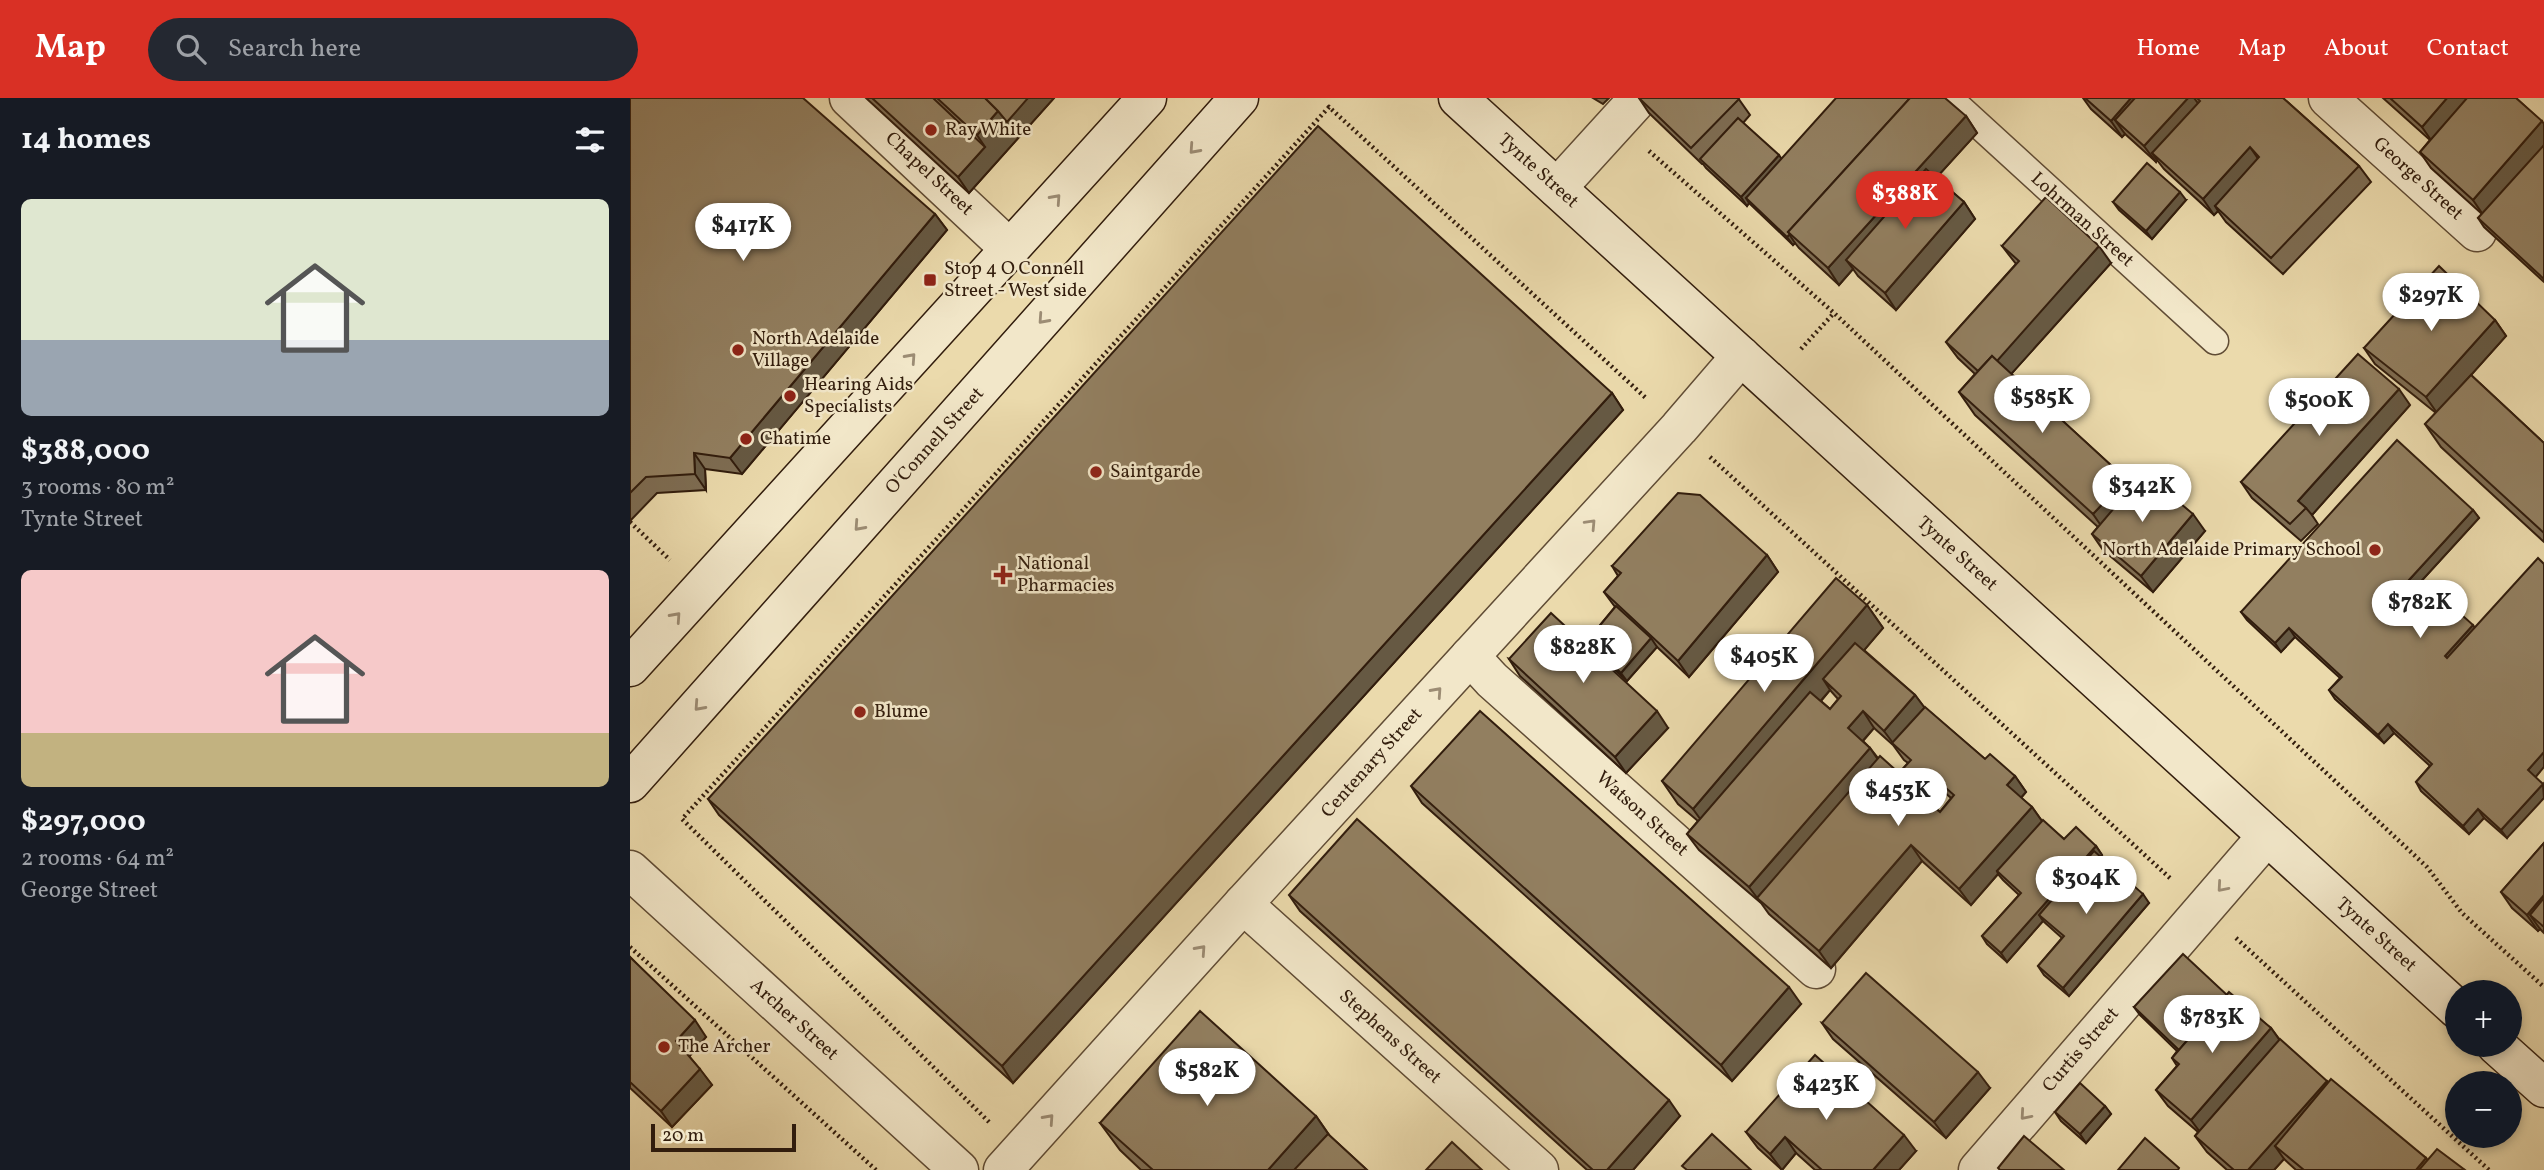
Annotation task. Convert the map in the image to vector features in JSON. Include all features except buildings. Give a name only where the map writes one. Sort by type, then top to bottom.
[{"type":"street","name":"Chapel Street","points":[[849,98],[1010,249]]},
{"type":"street","points":[[630,667],[1147,98]]},
{"type":"street","name":"O'Connell Street","points":[[630,783],[1239,98]]},
{"type":"street","name":"Tynte Street","points":[[1458,98],[2445,998]]},
{"type":"street","name":"George Street","points":[[2328,98],[2477,232]]},
{"type":"street","points":[[1557,188],[1628,110]]},
{"type":"street","name":"Centenary Street","points":[[1003,1170],[1679,428],[1741,356]]},
{"type":"street","name":"Watson Street","points":[[1470,656],[1503,689],[1816,969]]},
{"type":"street","name":"Curtis Street","points":[[1978,1170],[2267,836]]},
{"type":"street","name":"Archer Street","points":[[630,870],[959,1170]]},
{"type":"street","name":"Stephens Street","points":[[1243,904],[1539,1170]]},
{"type":"street","points":[[2510,1057],[2544,1088]]},
{"type":"lane","name":"Lohrman Street","points":[[1949,98],[2215,341]]},
{"type":"path","points":[[991,1124],[682,819],[1329,107],[2177,884]]},
{"type":"path","points":[[1628,110],[1855,332],[2427,867],[2462,913],[2544,987]]},
{"type":"path","points":[[630,522],[702,589]]},
{"type":"path","points":[[2231,933],[2489,1170]]},
{"type":"path","points":[[630,947],[876,1170]]},
{"type":"place","name":"Ray White","points":[[931,130]]},
{"type":"place","name":"Stop 4 O Connell Street - West side","points":[[930,280]]},
{"type":"place","name":"North Adelaide Village","points":[[738,350]]},
{"type":"place","name":"Hearing Aids Specialists","points":[[790,396]]},
{"type":"place","name":"Chatime","points":[[746,439]]},
{"type":"place","name":"Saintgarde","points":[[1096,472]]},
{"type":"place","name":"North Adelaide Primary School","points":[[2375,550]]},
{"type":"place","name":"National Pharmacies","points":[[1003,575]]},
{"type":"place","name":"Blume","points":[[860,712]]},
{"type":"place","name":"The Archer","points":[[664,1047]]}]
